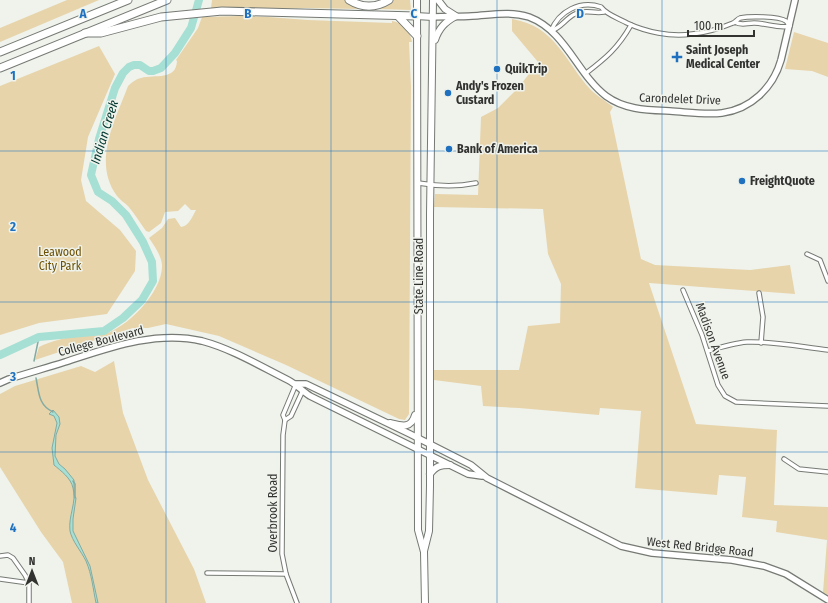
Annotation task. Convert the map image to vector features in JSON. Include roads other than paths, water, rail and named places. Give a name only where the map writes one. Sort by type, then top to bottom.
[{"type":"highway","points":[[0,52],[128,0]]},
{"type":"highway","points":[[0,68],[167,0]]},
{"type":"highway","points":[[349,0],[361,5],[372,6],[389,0]]},
{"type":"highway","points":[[85,33],[100,33],[161,18],[222,11],[416,16]]},
{"type":"highway","points":[[398,16],[417,36]]},
{"type":"main road","name":"State Line Road","points":[[417,0],[418,530],[424,552],[425,603]]},
{"type":"main road","name":"State Line Road","points":[[424,552],[430,531],[430,185],[433,0]]},
{"type":"main road","points":[[433,45],[441,27],[456,16],[445,9],[438,0]]},
{"type":"main road","name":"Carondelet Drive","points":[[433,17],[497,14],[517,14],[529,17],[551,31],[594,86],[607,97],[629,107],[648,110],[714,113],[730,111],[742,107],[755,99],[772,83],[779,69],[795,0]]},
{"type":"main road","points":[[416,16],[433,17]]},
{"type":"main road","name":"College Boulevard","points":[[0,383],[128,343],[152,339],[182,338],[202,341],[230,351],[296,384],[302,391],[430,456]]},
{"type":"main road","name":"College Boulevard","points":[[296,384],[306,384],[430,444]]},
{"type":"main road","points":[[390,424],[402,426],[409,424],[414,420],[417,408]]},
{"type":"main road","name":"West Red Bridge Road","points":[[430,444],[471,465],[482,476],[621,546],[652,553],[732,560],[764,566],[786,574],[828,600]]},
{"type":"main road","name":"West Red Bridge Road","points":[[430,456],[468,474],[482,476]]},
{"type":"main road","points":[[430,474],[441,465],[450,465]]},
{"type":"street","points":[[551,31],[554,23],[560,16],[575,6],[588,4],[601,7],[604,12],[631,25],[656,33],[681,35],[700,33],[735,22],[739,18],[760,16],[784,20],[790,26],[784,28],[760,23],[740,25],[735,22]]},
{"type":"street","points":[[551,31],[558,29],[567,19],[576,13],[588,11],[598,13],[604,12]]},
{"type":"street","points":[[585,74],[618,46],[631,25]]},
{"type":"street","points":[[418,184],[468,185],[476,183]]},
{"type":"street","points":[[807,254],[820,260],[828,281]]},
{"type":"street","name":"Madison Avenue","points":[[683,290],[708,351],[718,385],[725,396],[736,402],[828,406]]},
{"type":"street","points":[[759,293],[763,317],[761,343]]},
{"type":"street","points":[[708,351],[732,344],[761,343],[828,350]]},
{"type":"street","name":"Overbrook Road","points":[[296,384],[283,415],[285,420],[283,435],[282,554],[286,574],[297,603]]},
{"type":"street","name":"Overbrook Road","points":[[285,420],[291,416],[306,384]]},
{"type":"street","points":[[784,460],[798,469],[828,472]]},
{"type":"street","points":[[0,556],[8,555],[13,558],[25,575],[29,584],[29,603]]},
{"type":"street","points":[[207,573],[286,574]]},
{"type":"street","points":[[0,579],[29,584]]},
{"type":"water","points":[[53,410],[59,417],[60,424],[56,435],[55,456],[59,464],[74,480],[74,493],[70,481],[54,465],[52,448],[57,423],[54,416],[49,414]]},
{"type":"water","points":[[74,495],[76,498],[73,531],[90,566],[98,603],[96,603],[88,566],[71,535],[70,520]]},
{"type":"waterway","name":"Indian Creek","points":[[0,355],[39,337],[104,331],[123,318],[142,300],[153,281],[152,262],[143,242],[126,215],[112,201],[98,192],[91,175],[99,139],[115,88],[123,73],[129,67],[134,65],[140,65],[149,71],[161,68],[175,53],[191,28],[199,0]]},
{"type":"waterway","points":[[34,361],[39,337]]},
{"type":"waterway","points":[[36,378],[40,398],[44,406],[53,412]]},
{"type":"waterway","points":[[73,481],[75,484],[75,498]]},
{"type":"place","name":"Saint Joseph Medical Center","points":[[677,57]]},
{"type":"place","name":"QuikTrip","points":[[497,69]]},
{"type":"place","name":"Andy's Frozen Custard","points":[[448,93]]},
{"type":"place","name":"Bank of America","points":[[449,149]]},
{"type":"place","name":"FreightQuote","points":[[742,181]]},
{"type":"park label","name":"Leawood City Park","points":[[60,259]]}]
